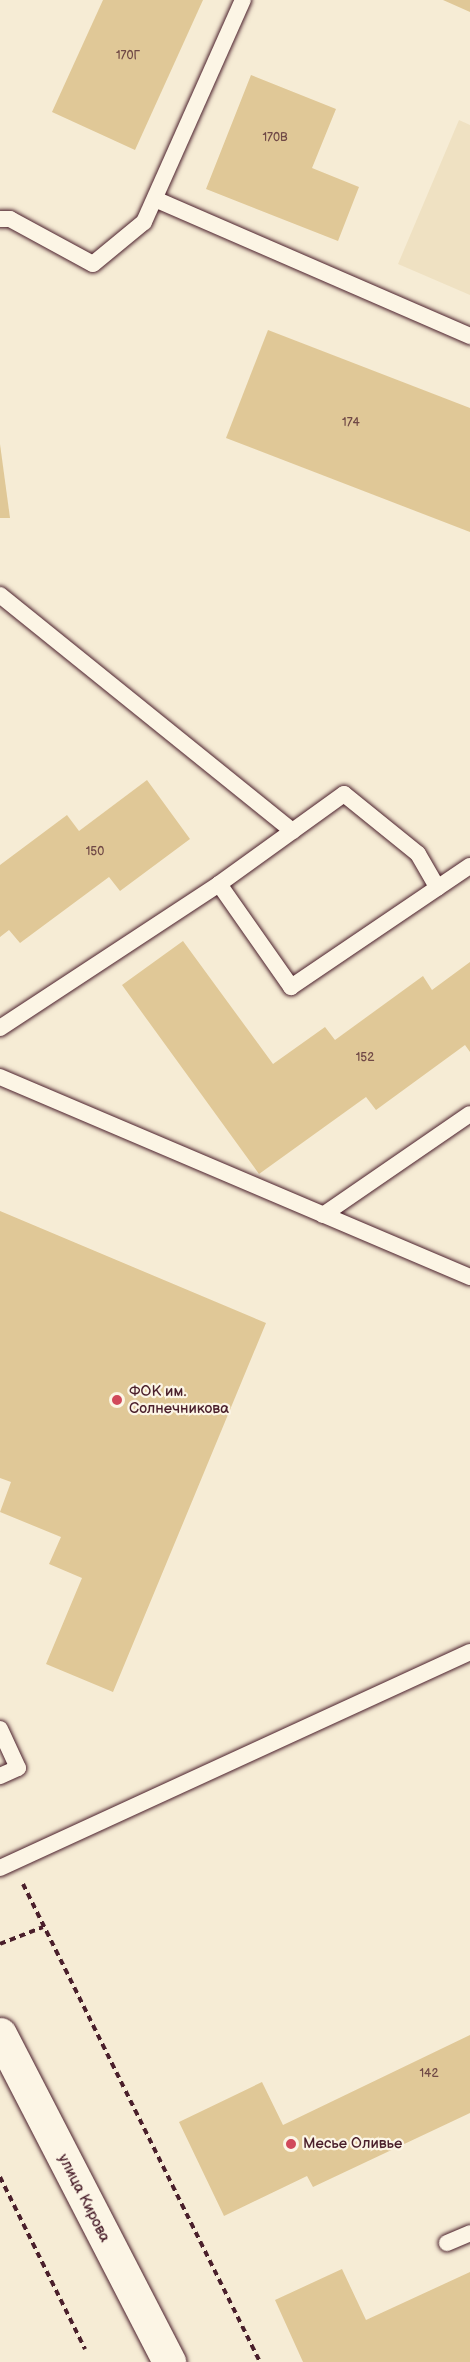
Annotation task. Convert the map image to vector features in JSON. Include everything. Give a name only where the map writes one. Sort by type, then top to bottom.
[{"type":"main road","name":"улица Кирова","points":[[0,2034],[169,2362]]},
{"type":"lane","points":[[0,219],[10,219],[93,264],[144,222],[243,0]]},
{"type":"lane","points":[[155,199],[470,336]]},
{"type":"lane","points":[[0,595],[293,831]]},
{"type":"lane","points":[[0,1028],[219,884],[344,794],[418,854],[438,888]]},
{"type":"lane","points":[[219,884],[291,987],[470,866]]},
{"type":"lane","points":[[0,1077],[470,1278]]},
{"type":"lane","points":[[323,1215],[470,1114]]},
{"type":"lane","points":[[6,1865],[470,1652]]},
{"type":"lane","points":[[0,1728],[18,1768],[0,1776]]},
{"type":"lane","points":[[447,2242],[470,2233]]},
{"type":"path","points":[[6,1865],[43,1927],[260,2362]]},
{"type":"path","points":[[0,1944],[43,1927]]},
{"type":"path","points":[[0,2177],[86,2349]]},
{"type":"shaded area","points":[[459,120],[470,125],[470,295],[398,264]]},
{"type":"building","points":[[103,0],[203,0],[135,150],[52,112]]},
{"type":"building","points":[[443,0],[470,0],[470,12]]},
{"type":"building","points":[[251,75],[336,109],[312,168],[359,187],[338,241],[206,189]]},
{"type":"building","points":[[268,330],[470,408],[470,532],[226,438]]},
{"type":"building","points":[[0,444],[10,518],[0,518]]},
{"type":"building","points":[[147,780],[190,839],[120,891],[109,877],[20,943],[9,930],[0,937],[0,865],[67,815],[79,831]]},
{"type":"building","points":[[183,941],[273,1064],[325,1027],[335,1040],[423,976],[432,990],[470,962],[470,1052],[465,1045],[376,1110],[366,1097],[259,1174],[122,985]]},
{"type":"building","name":"ФОК им. Солнечникова","points":[[0,1211],[266,1323],[113,1692],[46,1664],[82,1578],[49,1564],[61,1537],[0,1512],[11,1482],[0,1478]]},
{"type":"building","points":[[470,2035],[470,2113],[313,2187],[307,2176],[224,2216],[179,2122],[262,2082],[283,2125]]},
{"type":"building","points":[[342,2269],[366,2320],[470,2272],[470,2362],[303,2362],[275,2300]]},
{"type":"place","name":"ФОК им. Солнечникова","points":[[117,1400]]},
{"type":"place","name":"Месье Оливье","points":[[291,2144]]}]
